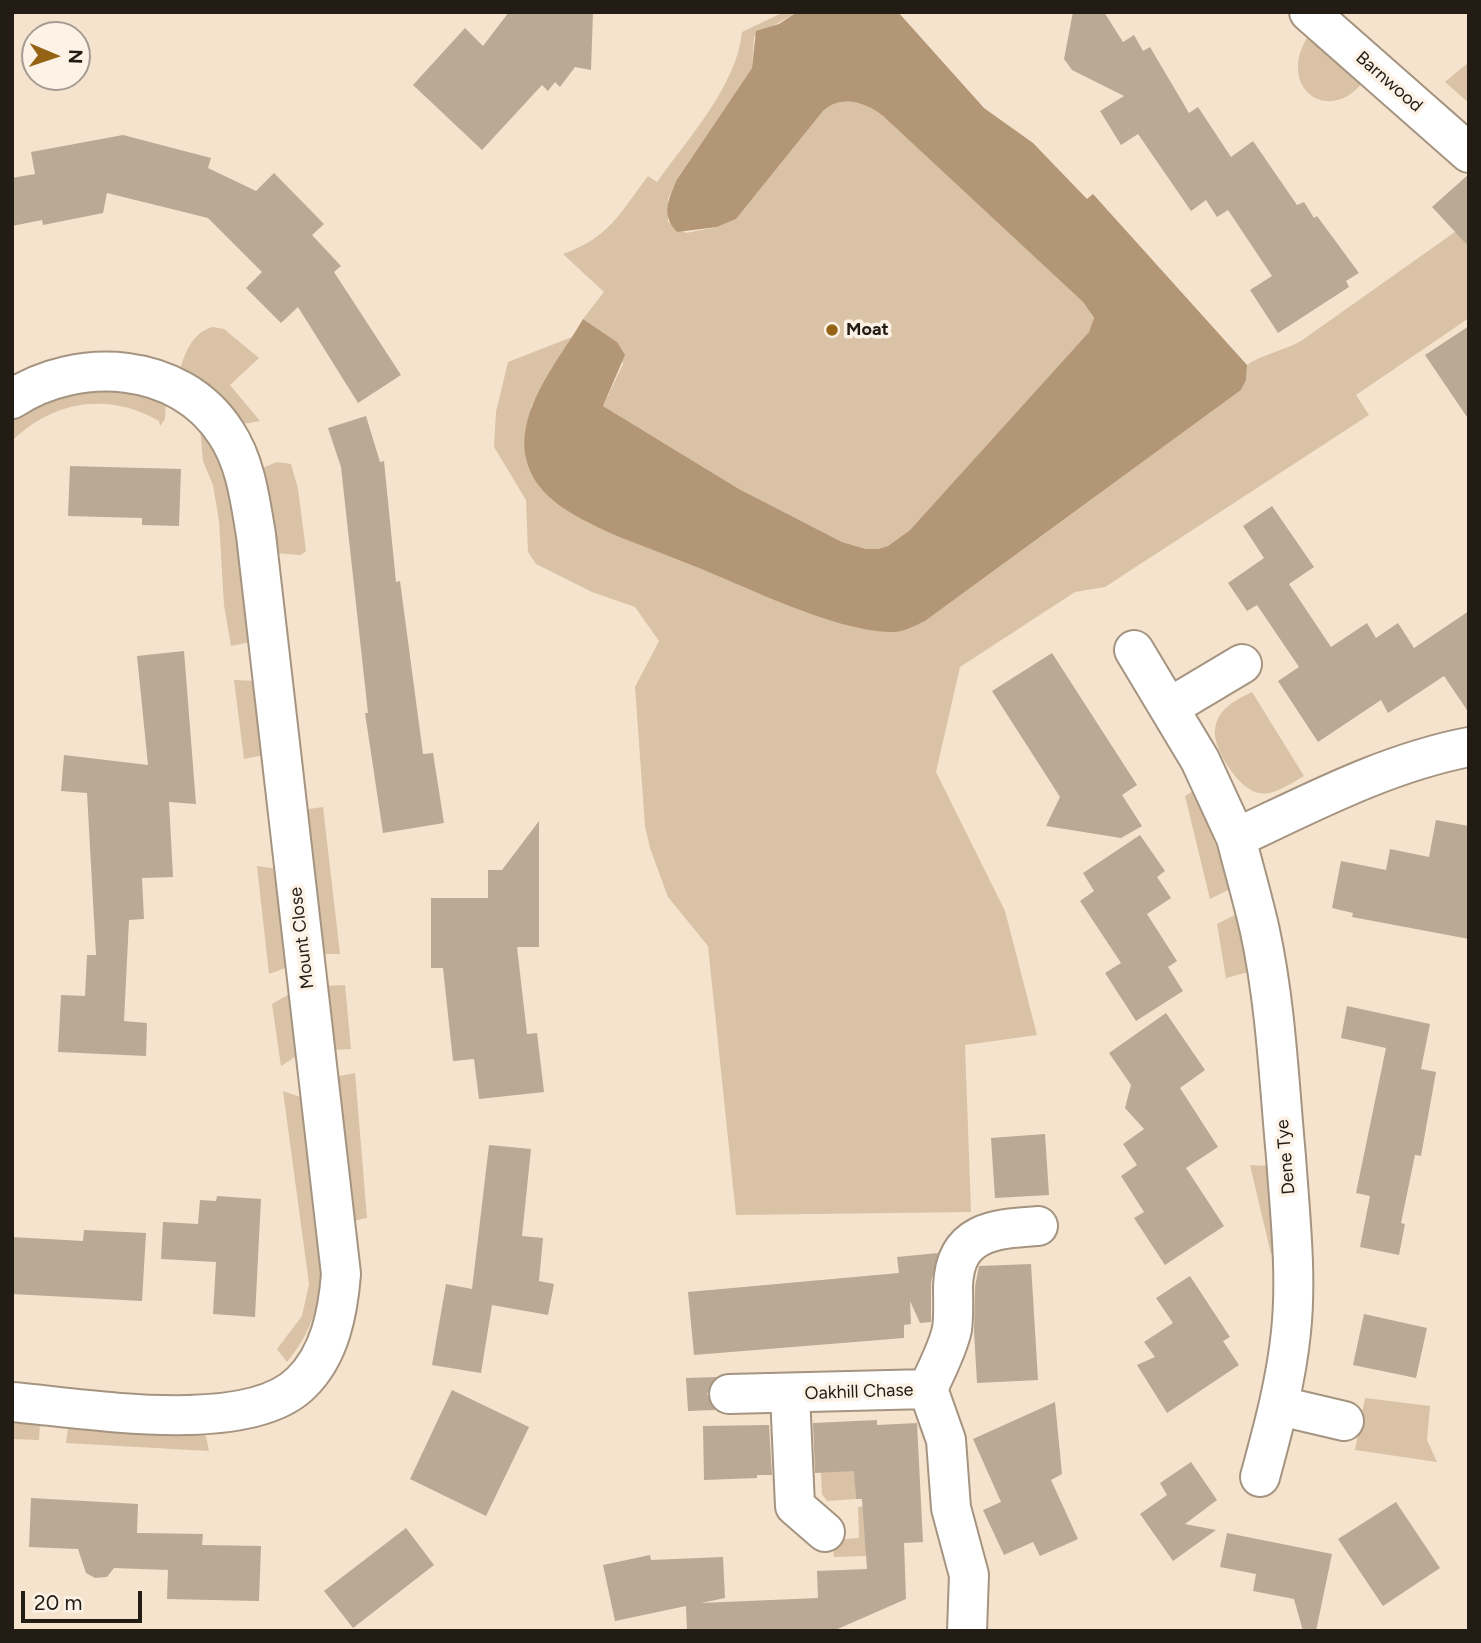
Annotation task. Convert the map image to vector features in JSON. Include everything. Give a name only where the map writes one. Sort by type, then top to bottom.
[{"type":"street","name":"Barnwood","points":[[1309,12],[1469,153]]},
{"type":"street","name":"Mount Close","points":[[12,399],[36,384],[67,375],[125,372],[154,379],[181,392],[205,410],[226,432],[240,460],[256,535],[341,1274],[335,1317],[320,1357],[300,1384],[273,1400],[241,1411],[197,1416],[12,1402]]},
{"type":"street","name":"Dene Tye","points":[[1134,650],[1200,760],[1236,838],[1260,932],[1273,1012],[1289,1198],[1291,1330],[1280,1406],[1261,1477]]},
{"type":"street","points":[[1170,707],[1242,664]]},
{"type":"street","points":[[1236,838],[1325,796],[1399,766],[1469,747]]},
{"type":"street","name":"Oakhill Chase","points":[[967,1631],[969,1575],[951,1508],[947,1440],[928,1389],[951,1333],[955,1275],[962,1250],[974,1239],[989,1232],[1038,1226]]},
{"type":"street","name":"Oakhill Chase","points":[[729,1394],[928,1389]]},
{"type":"street","name":"Oakhill Chase","points":[[790,1394],[795,1506],[825,1532]]},
{"type":"street","points":[[1280,1406],[1344,1421]]},
{"type":"shaded area","points":[[784,12],[797,12],[754,37],[752,68],[676,181],[668,199],[668,222],[686,233],[717,227],[736,219],[823,111],[838,103],[853,102],[869,107],[883,116],[1083,302],[1094,319],[1089,332],[910,530],[888,546],[878,549],[866,549],[842,542],[739,489],[603,406],[623,364],[617,342],[583,319],[604,292],[563,254],[579,248],[603,232],[621,213],[648,176],[657,182],[721,92],[738,52],[742,32]]},
{"type":"shaded area","points":[[797,12],[898,12],[984,108],[1033,143],[1087,199],[1093,194],[1247,365],[1246,380],[1241,390],[925,621],[899,631],[841,624],[605,531],[574,515],[548,495],[538,485],[526,458],[527,421],[534,403],[542,385],[583,319],[617,342],[625,355],[603,406],[739,489],[842,542],[866,549],[878,549],[888,546],[910,530],[1089,332],[1094,318],[1083,302],[883,116],[869,107],[853,102],[838,103],[823,111],[736,219],[717,227],[677,232],[669,220],[667,208],[673,188],[752,68],[756,31],[779,24]]},
{"type":"shaded area","points":[[1307,38],[1313,38],[1363,82],[1349,95],[1335,101],[1322,100],[1311,95],[1302,85],[1298,72],[1299,56]]},
{"type":"shaded area","points":[[1469,62],[1469,103],[1445,82]]},
{"type":"shaded area","points":[[1469,222],[1469,318],[1356,395],[1369,415],[1105,587],[1075,592],[960,667],[936,772],[1005,911],[1037,1035],[965,1045],[971,1212],[736,1215],[708,946],[668,897],[645,826],[635,687],[659,641],[635,607],[592,592],[536,564],[528,552],[526,500],[494,447],[496,412],[508,362],[572,337],[531,407],[546,494],[587,522],[837,622],[877,630],[901,631],[925,621],[1241,390],[1246,380],[1247,365],[1301,341]]},
{"type":"shaded area","points":[[213,327],[224,329],[259,358],[230,385],[260,421],[243,424],[180,370],[187,350],[195,338]]},
{"type":"shaded area","points":[[113,383],[166,401],[165,419],[160,426],[159,421],[121,406],[82,405],[45,416],[12,441],[12,417],[30,405]]},
{"type":"shaded area","points":[[200,427],[215,449],[226,473],[239,529],[251,642],[231,646],[224,605],[219,521],[213,485],[203,461]]},
{"type":"shaded area","points":[[277,462],[291,464],[298,489],[306,551],[301,555],[275,553],[260,469]]},
{"type":"shaded area","points":[[234,680],[255,681],[264,755],[244,759]]},
{"type":"shaded area","points":[[1252,692],[1304,776],[1271,793],[1251,790],[1235,776],[1222,757],[1215,737],[1217,722],[1224,710]]},
{"type":"shaded area","points":[[1195,790],[1232,888],[1210,899],[1185,796]]},
{"type":"shaded area","points":[[323,807],[340,954],[319,954],[302,810]]},
{"type":"shaded area","points":[[257,866],[277,869],[288,967],[269,974]]},
{"type":"shaded area","points":[[1239,913],[1252,971],[1226,978],[1217,924]]},
{"type":"shaded area","points":[[345,985],[351,1049],[329,1050],[323,986]]},
{"type":"shaded area","points":[[291,993],[298,1055],[281,1066],[272,1004]]},
{"type":"shaded area","points":[[355,1073],[367,1218],[353,1221],[334,1077]]},
{"type":"shaded area","points":[[283,1091],[303,1098],[321,1270],[316,1308],[308,1330],[287,1362],[277,1349],[302,1316],[309,1284]]},
{"type":"shaded area","points":[[1250,1165],[1269,1166],[1277,1254],[1271,1254]]},
{"type":"shaded area","points":[[1365,1398],[1430,1406],[1427,1440],[1437,1462],[1355,1450]]},
{"type":"shaded area","points":[[12,1418],[40,1423],[39,1440],[12,1439]]},
{"type":"shaded area","points":[[68,1427],[198,1432],[206,1436],[209,1451],[66,1443]]},
{"type":"shaded area","points":[[873,1462],[855,1478],[856,1499],[827,1501],[822,1494],[821,1472]]},
{"type":"shaded area","points":[[874,1505],[866,1556],[834,1557],[832,1540],[859,1538],[858,1507]]},
{"type":"building","points":[[509,12],[593,12],[591,70],[575,67],[560,87],[555,82],[548,91],[542,85],[482,150],[413,85],[465,28],[483,46]]},
{"type":"building","points":[[1073,12],[1104,12],[1123,42],[1134,35],[1143,51],[1150,47],[1189,113],[1198,107],[1231,157],[1253,141],[1297,205],[1304,202],[1314,218],[1317,216],[1359,273],[1346,281],[1349,287],[1278,333],[1250,290],[1272,276],[1228,210],[1217,217],[1206,200],[1191,211],[1138,134],[1121,145],[1100,111],[1124,96],[1072,70],[1064,59]]},
{"type":"building","points":[[123,135],[211,158],[208,168],[256,191],[274,173],[324,224],[312,235],[341,266],[334,272],[401,375],[358,403],[298,307],[281,323],[246,288],[262,272],[208,218],[107,193],[103,213],[43,225],[42,220],[12,226],[12,178],[35,174],[31,152]]},
{"type":"building","points":[[1469,174],[1469,247],[1432,207]]},
{"type":"building","points":[[1469,326],[1469,420],[1425,355]]},
{"type":"building","points":[[366,416],[380,462],[384,461],[396,582],[400,581],[423,754],[433,753],[444,823],[383,833],[365,713],[368,713],[341,467],[328,428]]},
{"type":"building","points":[[70,466],[181,469],[179,526],[142,525],[142,518],[68,516]]},
{"type":"building","points":[[1272,506],[1314,567],[1289,584],[1331,647],[1367,623],[1376,638],[1398,623],[1414,648],[1469,611],[1469,713],[1444,676],[1388,713],[1381,700],[1318,742],[1278,681],[1299,667],[1257,605],[1247,611],[1228,583],[1264,558],[1243,526]]},
{"type":"building","points":[[184,651],[196,804],[169,802],[173,877],[142,878],[144,919],[129,920],[124,1021],[147,1023],[146,1056],[58,1052],[61,995],[85,996],[87,955],[96,955],[87,793],[61,791],[64,755],[148,765],[137,656]]},
{"type":"building","points":[[1052,653],[1137,785],[1122,795],[1142,826],[1121,838],[1046,826],[1060,797],[992,691]]},
{"type":"building","points":[[1436,820],[1469,826],[1469,939],[1352,917],[1353,913],[1332,908],[1341,861],[1386,870],[1390,849],[1429,857]]},
{"type":"building","points":[[539,821],[539,947],[517,947],[527,1034],[537,1033],[544,1092],[479,1099],[474,1059],[453,1061],[443,968],[431,968],[431,898],[488,898],[488,870],[502,870]]},
{"type":"building","points":[[1140,835],[1165,871],[1157,877],[1171,898],[1147,914],[1177,961],[1168,967],[1183,991],[1136,1021],[1105,973],[1121,963],[1080,901],[1094,891],[1083,873]]},
{"type":"building","points":[[1347,1006],[1430,1024],[1421,1069],[1436,1072],[1421,1156],[1415,1155],[1401,1223],[1405,1224],[1399,1255],[1360,1247],[1370,1196],[1356,1193],[1386,1048],[1341,1038]]},
{"type":"building","points":[[1166,1013],[1205,1070],[1180,1088],[1218,1147],[1186,1168],[1224,1226],[1165,1265],[1134,1218],[1144,1212],[1121,1176],[1137,1165],[1123,1144],[1144,1129],[1125,1108],[1131,1085],[1109,1053]]},
{"type":"building","points":[[1045,1134],[1049,1195],[995,1198],[991,1138]]},
{"type":"building","points":[[489,1145],[531,1149],[522,1236],[543,1238],[539,1281],[554,1284],[548,1315],[492,1305],[481,1373],[432,1365],[446,1284],[472,1289]]},
{"type":"building","points":[[217,1196],[261,1199],[255,1317],[213,1314],[216,1262],[161,1259],[163,1222],[198,1224],[200,1200],[216,1201]]},
{"type":"building","points":[[84,1230],[146,1233],[142,1301],[12,1294],[12,1237],[83,1241]]},
{"type":"building","points":[[938,1253],[931,1283],[931,1322],[920,1323],[910,1301],[911,1324],[904,1325],[904,1338],[694,1355],[688,1292],[899,1273],[897,1257]]},
{"type":"building","points":[[1031,1264],[1038,1380],[977,1383],[974,1331],[975,1287],[979,1266]]},
{"type":"building","points":[[1190,1276],[1230,1337],[1223,1341],[1239,1365],[1167,1413],[1137,1365],[1155,1357],[1144,1342],[1173,1323],[1156,1298]]},
{"type":"building","points":[[1364,1314],[1427,1328],[1416,1378],[1353,1365]]},
{"type":"building","points":[[716,1377],[707,1394],[715,1410],[688,1411],[686,1378]]},
{"type":"building","points":[[452,1390],[529,1427],[486,1516],[410,1479]]},
{"type":"building","points":[[1055,1402],[1062,1474],[1051,1480],[1078,1539],[1040,1556],[1033,1542],[1004,1555],[983,1510],[1001,1502],[973,1439]]},
{"type":"building","points":[[877,1420],[877,1425],[917,1423],[923,1542],[904,1543],[906,1599],[833,1631],[687,1631],[686,1606],[615,1621],[603,1565],[650,1555],[651,1560],[723,1557],[725,1598],[701,1603],[818,1598],[817,1571],[867,1569],[862,1499],[856,1499],[854,1471],[815,1473],[813,1423]]},
{"type":"building","points":[[769,1425],[772,1475],[704,1480],[703,1426]]},
{"type":"building","points":[[1191,1462],[1217,1500],[1185,1524],[1216,1530],[1173,1561],[1140,1514],[1167,1495],[1160,1483]]},
{"type":"building","points":[[31,1498],[138,1504],[137,1533],[203,1534],[202,1545],[261,1546],[259,1601],[167,1599],[168,1570],[114,1568],[107,1577],[95,1578],[86,1573],[78,1549],[29,1547]]},
{"type":"building","points":[[1396,1502],[1440,1568],[1383,1606],[1338,1539]]},
{"type":"building","points":[[406,1528],[434,1565],[353,1628],[324,1591]]},
{"type":"building","points":[[1227,1533],[1332,1554],[1316,1631],[1303,1631],[1294,1599],[1253,1591],[1256,1574],[1220,1567]]},
{"type":"place","name":"Moat","points":[[832,330]]}]
